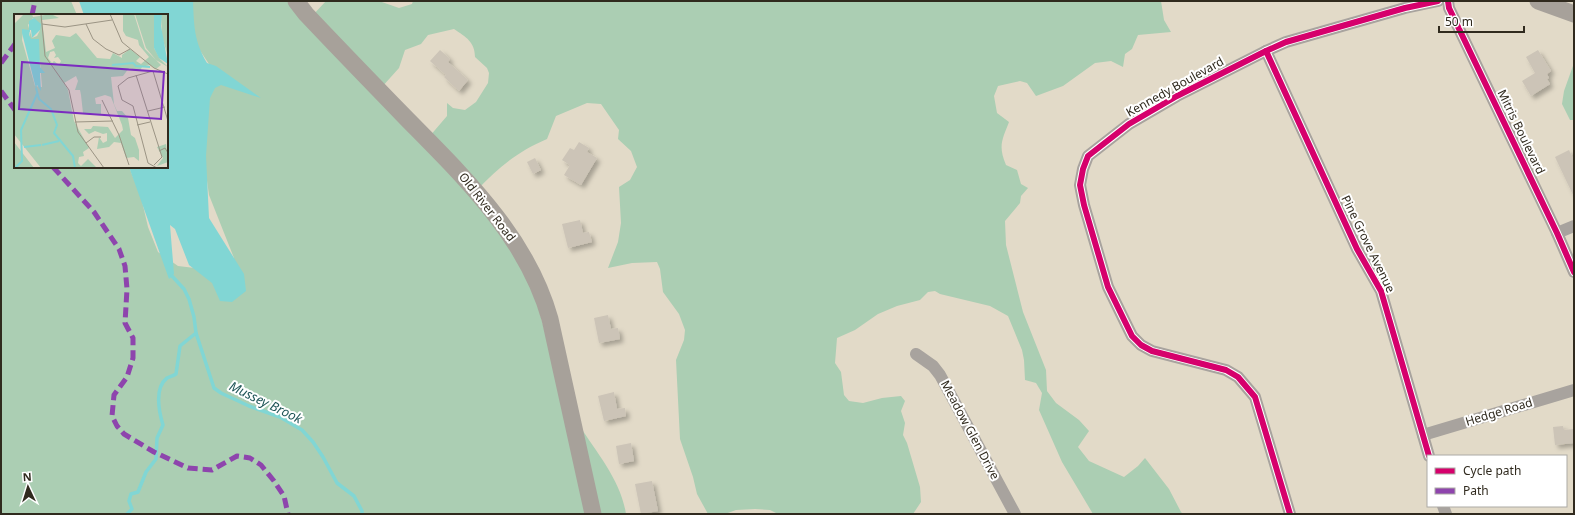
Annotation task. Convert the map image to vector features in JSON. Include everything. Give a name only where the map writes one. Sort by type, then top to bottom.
[{"type":"main road","name":"Old River Road","points":[[296,1],[311,19],[457,170],[494,212],[525,258],[540,288],[550,319],[593,514]]},
{"type":"main road","points":[[1538,1],[1574,14]]},
{"type":"street","name":"Kennedy Boulevard","points":[[1290,514],[1255,397],[1247,387],[1238,377],[1226,370],[1152,351],[1132,336],[1108,287],[1084,206],[1080,185],[1083,169],[1088,156],[1129,124],[1176,96],[1266,51],[1286,42],[1405,8],[1438,1]]},
{"type":"street","name":"Mitris Boulevard","points":[[1448,1],[1449,8],[1557,233],[1574,272]]},
{"type":"street","name":"Pine Grove Avenue","points":[[1266,51],[1357,249],[1380,290],[1429,455]]},
{"type":"street","points":[[1557,233],[1574,226]]},
{"type":"street","name":"Meadow Glen Drive","points":[[916,354],[933,366],[943,379],[1015,514]]},
{"type":"street","name":"Hedge Road","points":[[1423,435],[1574,390]]},
{"type":"green space","points":[[1,1],[71,1],[77,14],[14,14],[14,168],[129,168],[141,197],[148,227],[158,252],[178,266],[203,269],[234,258],[209,195],[200,130],[199,107],[217,76],[191,37],[193,1],[297,1],[312,16],[326,1],[379,1],[399,8],[412,4],[413,1],[1161,1],[1164,20],[1171,32],[1138,35],[1132,49],[1125,54],[1123,67],[1111,61],[1095,63],[1063,86],[1036,96],[1027,83],[1020,81],[998,86],[994,96],[997,113],[1009,122],[1002,143],[1002,153],[1006,165],[1017,170],[1021,184],[1028,188],[1021,196],[1020,203],[1005,221],[1006,245],[1023,312],[1046,370],[1047,391],[1056,403],[1079,420],[1089,431],[1078,447],[1089,461],[1124,477],[1138,466],[1145,458],[1169,489],[1183,514],[1093,514],[1062,462],[1039,410],[1042,393],[1036,383],[1025,380],[1022,350],[1008,316],[990,306],[940,294],[935,291],[928,292],[920,300],[897,306],[878,314],[855,330],[837,338],[835,363],[841,372],[844,395],[849,401],[863,403],[882,398],[901,396],[905,401],[901,411],[905,423],[903,435],[907,443],[920,487],[921,502],[913,514],[778,514],[770,510],[755,509],[736,510],[725,514],[708,514],[697,494],[680,439],[676,360],[684,340],[685,330],[679,314],[663,292],[660,269],[657,262],[632,263],[608,268],[618,242],[621,223],[619,187],[630,180],[637,167],[631,151],[618,139],[619,130],[601,104],[587,103],[556,116],[547,139],[527,149],[509,161],[477,190],[528,267],[592,514],[1,514]],"holes":[[[454,29],[466,37],[472,44],[475,57],[487,68],[489,73],[488,83],[476,102],[465,110],[453,108],[447,103],[447,116],[429,137],[381,88],[399,68],[405,50],[421,44],[428,35]]]},
{"type":"green space","points":[[1574,63],[1574,120],[1570,120],[1562,104],[1564,91]]},
{"type":"green space","points":[[579,425],[614,479],[626,514],[593,514]]},
{"type":"water","points":[[79,1],[193,1],[194,26],[197,40],[199,48],[207,63],[216,66],[261,98],[221,85],[215,88],[210,98],[206,156],[209,218],[244,274],[246,291],[232,302],[220,301],[212,283],[189,265],[175,229],[170,225],[174,274],[169,279],[129,168],[168,168],[168,14],[84,14]]},
{"type":"building","points":[[440,50],[450,59],[448,62],[468,80],[459,91],[444,77],[446,75],[430,61]]},
{"type":"building","points":[[1538,50],[1551,71],[1547,74],[1549,78],[1547,79],[1550,84],[1531,96],[1522,81],[1535,73],[1526,57]]},
{"type":"building","points":[[579,142],[589,148],[587,152],[597,158],[581,185],[564,175],[570,165],[562,160],[570,148],[574,150]]},
{"type":"building","points":[[1569,150],[1574,161],[1574,197],[1555,157]]},
{"type":"building","points":[[535,158],[541,170],[533,174],[527,162]]},
{"type":"building","points":[[580,220],[583,233],[589,232],[592,242],[568,248],[562,224]]},
{"type":"building","points":[[608,315],[611,329],[618,328],[620,339],[599,343],[594,318]]},
{"type":"building","points":[[614,392],[617,409],[625,408],[626,416],[604,421],[598,396]]},
{"type":"building","points":[[1563,426],[1564,430],[1574,429],[1574,443],[1555,445],[1553,427]]},
{"type":"building","points":[[631,443],[634,461],[619,464],[616,446]]},
{"type":"building","points":[[652,481],[658,511],[641,514],[635,484]]},
{"type":"waterway","name":"Mussey Brook","points":[[172,276],[184,289],[189,299],[194,317],[196,333],[214,388],[221,393],[249,406],[280,417],[302,430],[313,442],[323,457],[337,483],[354,496],[362,511],[362,514]]},
{"type":"waterway","points":[[127,514],[132,509],[129,501],[131,494],[138,492],[146,472],[156,459],[157,438],[163,425],[159,407],[160,388],[167,378],[176,374],[180,346],[196,333]]},
{"type":"marked path","points":[[32,14],[35,1]]},
{"type":"marked path","points":[[1,63],[14,45]]},
{"type":"marked path","points":[[1,91],[14,109]]},
{"type":"marked path","points":[[54,168],[94,212],[119,249],[125,266],[127,289],[125,323],[133,338],[133,358],[127,377],[114,395],[112,416],[117,426],[124,434],[154,452],[188,468],[212,470],[237,456],[250,458],[261,465],[274,481],[284,496],[288,514]]},
{"type":"cycle path","points":[[1290,514],[1255,397],[1238,377],[1226,370],[1152,351],[1141,345],[1132,336],[1108,287],[1084,205],[1080,185],[1083,169],[1088,156],[1129,124],[1177,96],[1266,51],[1286,42],[1405,8],[1438,1]]},
{"type":"cycle path","points":[[1448,1],[1449,8],[1557,233],[1574,272]]},
{"type":"cycle path","points":[[1266,51],[1357,249],[1381,291],[1429,455]]}]
